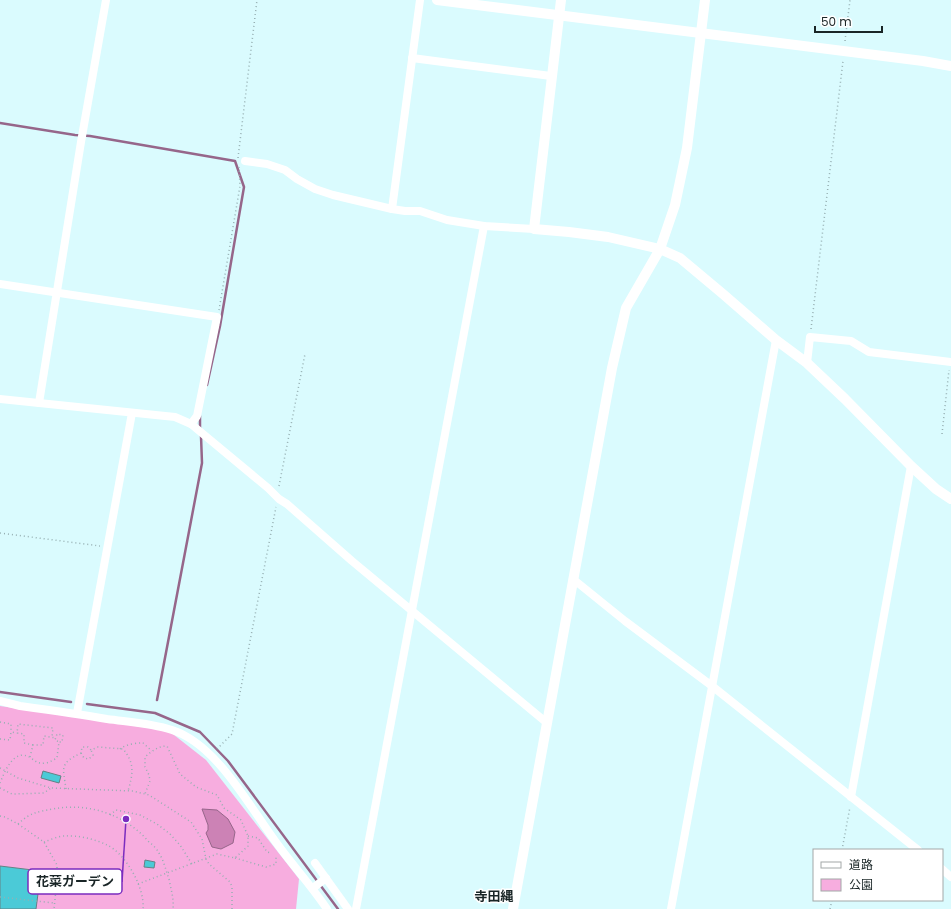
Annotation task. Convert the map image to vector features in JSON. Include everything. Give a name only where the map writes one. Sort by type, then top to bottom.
[{"type":"street","points":[[39,403],[81,142],[106,0]]},
{"type":"street","points":[[392,209],[420,0]]},
{"type":"street","points":[[437,0],[923,61],[951,66]]},
{"type":"street","points":[[534,229],[561,0]]},
{"type":"street","points":[[513,909],[612,368],[626,308],[660,249],[675,205],[687,148],[705,0]]},
{"type":"street","points":[[412,58],[551,76]]},
{"type":"street","points":[[244,161],[267,164],[284,170],[297,180],[327,193],[392,209],[420,211],[447,220],[484,226],[569,232],[608,237],[660,249],[680,258],[776,340],[807,364],[845,399],[910,466],[936,489],[951,499]]},
{"type":"street","points":[[356,909],[484,226]]},
{"type":"street","points":[[0,284],[217,318],[197,416],[191,424]]},
{"type":"street","points":[[807,364],[810,337],[851,341],[869,352],[950,362]]},
{"type":"street","points":[[671,909],[776,340]]},
{"type":"street","points":[[0,399],[175,417],[191,424],[547,723]]},
{"type":"street","points":[[77,713],[132,413]]},
{"type":"street","points":[[852,797],[910,466]]},
{"type":"street","points":[[573,579],[625,621],[712,686],[917,849]]},
{"type":"street","points":[[0,701],[20,706],[146,724],[173,730],[190,738],[211,754],[229,776],[281,849],[348,909]]},
{"type":"street","points":[[314,863],[327,909]]},
{"type":"street","points":[[943,870],[951,877]]},
{"type":"path","points":[[218,316],[240,186],[238,155],[257,0]]},
{"type":"path","points":[[810,337],[850,0]]},
{"type":"path","points":[[211,754],[232,734],[275,511],[279,499],[278,493],[305,354]]},
{"type":"path","points":[[942,434],[950,362]]},
{"type":"path","points":[[0,533],[108,547]]},
{"type":"path","points":[[0,722],[12,724],[10,740],[0,739]]},
{"type":"path","points":[[17,733],[18,724],[53,728],[52,737]]},
{"type":"path","points":[[11,732],[24,734],[24,743],[33,745],[43,745],[44,736],[56,738],[55,740],[59,742]]},
{"type":"path","points":[[0,783],[5,771],[13,759],[20,756],[30,757],[36,762],[44,764],[56,758],[59,742],[62,742],[63,735],[56,734],[56,738]]},
{"type":"path","points":[[120,749],[136,743],[143,743],[152,751]]},
{"type":"path","points":[[30,757],[33,745]]},
{"type":"path","points":[[145,794],[150,781],[145,767],[145,757],[161,746],[167,746],[180,774],[196,787],[218,795],[224,808],[241,820],[248,836],[248,846],[235,858]]},
{"type":"path","points":[[82,747],[88,747],[91,750],[93,756],[84,758],[81,753],[82,747]]},
{"type":"path","points":[[91,750],[98,747],[123,749],[130,756],[133,771],[128,791]]},
{"type":"path","points":[[66,789],[64,768],[68,759],[81,753]]},
{"type":"path","points":[[0,768],[18,778],[51,788],[128,791],[149,795],[191,822],[202,839],[206,859],[209,864],[230,882],[232,887],[232,909]]},
{"type":"path","points":[[0,788],[12,794],[44,793],[51,788]]},
{"type":"path","points":[[842,849],[852,797]]},
{"type":"path","points":[[18,824],[28,815],[65,806],[100,810],[122,819],[146,838],[159,853],[174,898],[173,909]]},
{"type":"path","points":[[110,814],[116,810],[140,815],[157,824],[170,834],[180,845],[192,864]]},
{"type":"path","points":[[0,816],[18,824],[44,842],[57,866],[54,909]]},
{"type":"path","points":[[44,842],[64,836],[90,839],[107,845],[119,855],[132,870],[144,902],[143,909]]},
{"type":"path","points":[[138,884],[217,854],[266,867],[276,864],[276,857],[272,852],[267,852],[258,838],[248,836]]},
{"type":"path","points":[[0,897],[54,903]]},
{"type":"green space","points":[[0,706],[169,731],[206,760],[299,879],[296,909],[0,909]]},
{"type":"shaded area","points":[[202,809],[217,810],[228,819],[235,832],[233,843],[221,849],[212,847],[206,833],[208,830],[208,825]]},
{"type":"building","points":[[43,771],[61,776],[59,783],[41,778]]},
{"type":"building","points":[[145,860],[155,862],[154,868],[144,867]]},
{"type":"building","points":[[0,866],[41,871],[36,909],[0,909]]},
{"type":"waterway","points":[[0,123],[90,136],[235,161],[244,187],[220,326],[207,385]]},
{"type":"waterway","points":[[200,416],[200,429]]},
{"type":"waterway","points":[[157,700],[202,463],[201,436]]},
{"type":"waterway","points":[[0,692],[71,702]]},
{"type":"waterway","points":[[87,704],[155,713],[200,732],[228,761],[338,909]]},
{"type":"place","name":"花菜ガーデン","points":[[126,819]]},
{"type":"district","name":"寺田縄","points":[[494,896]]}]
